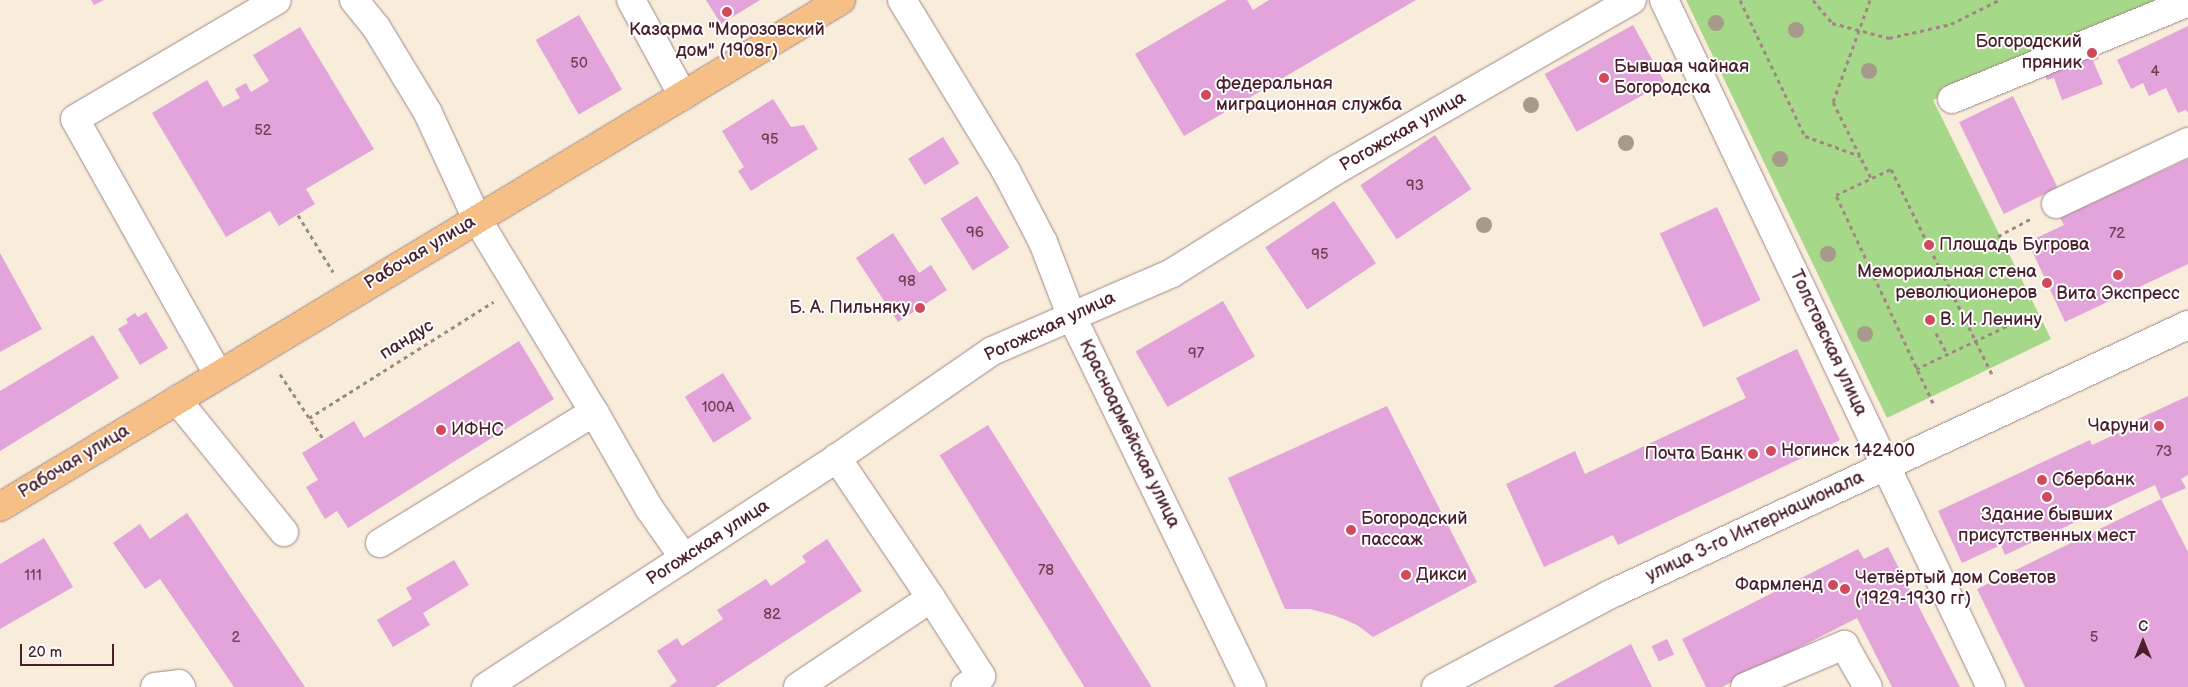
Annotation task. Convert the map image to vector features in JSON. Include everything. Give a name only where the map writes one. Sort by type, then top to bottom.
[{"type":"main road","name":"Рабочая улица","points":[[0,507],[841,0]]},
{"type":"street","points":[[218,374],[75,120],[277,0]]},
{"type":"street","points":[[354,0],[376,27],[428,113],[477,219],[520,285],[649,508],[684,558]]},
{"type":"street","points":[[631,0],[683,96]]},
{"type":"street","name":"Красноармейская улица","points":[[902,0],[1006,171],[1043,242],[1070,315],[1252,687]]},
{"type":"street","name":"Рогожская улица","points":[[486,687],[837,458],[992,351],[1070,315],[1172,273],[1338,169],[1632,0]]},
{"type":"street","name":"Толстовская улица","points":[[1664,0],[1991,687]]},
{"type":"street","points":[[1952,99],[2188,2]]},
{"type":"street","points":[[2056,204],[2188,142]]},
{"type":"street","name":"улица 3-го Интернационала","points":[[1436,687],[1611,594],[2188,325]]},
{"type":"street","points":[[176,400],[284,532]]},
{"type":"street","points":[[380,543],[594,412]]},
{"type":"street","points":[[837,458],[981,676],[965,687]]},
{"type":"street","points":[[798,687],[931,598]]},
{"type":"street","points":[[1745,687],[1844,645],[1868,687]]},
{"type":"street","points":[[154,687],[179,684],[181,687]]},
{"type":"path","points":[[1740,0],[1805,136],[1860,156]]},
{"type":"path","points":[[1813,0],[1832,22],[1858,31],[1889,38],[1910,35],[1951,24],[1999,0]]},
{"type":"path","points":[[1870,0],[1834,102],[1871,178]]},
{"type":"path","points":[[1933,404],[1836,195],[1871,178],[1891,169],[1993,376]]},
{"type":"path","points":[[1991,240],[2056,204]]},
{"type":"path","points":[[298,215],[337,278]]},
{"type":"path","name":"пандус","points":[[309,418],[520,285]]},
{"type":"path","points":[[1916,369],[2028,316]]},
{"type":"path","points":[[1936,333],[1947,354]]},
{"type":"path","points":[[277,369],[324,440]]},
{"type":"green space","points":[[1686,0],[2160,0],[1933,100],[2051,339],[1887,418]]},
{"type":"building","points":[[91,0],[104,0],[94,5]]},
{"type":"building","name":"Казарма \"Морозовский дом\" (1908г)","points":[[706,0],[760,0],[721,24]]},
{"type":"building","name":"федеральная миграционная служба","points":[[1227,0],[1247,0],[1253,10],[1269,0],[1416,0],[1184,136],[1135,54]]},
{"type":"building","points":[[579,15],[622,89],[579,114],[536,40]]},
{"type":"building","name":"Бывшая чайная Богородска","points":[[1633,25],[1665,83],[1577,132],[1545,74]]},
{"type":"building","points":[[2188,26],[2188,113],[2186,110],[2178,113],[2166,88],[2149,96],[2143,83],[2131,89],[2117,60]]},
{"type":"building","points":[[300,27],[374,149],[306,189],[315,204],[279,226],[270,211],[226,237],[152,113],[207,80],[223,107],[240,98],[235,89],[246,83],[251,92],[269,81],[253,55]]},
{"type":"building","points":[[2095,47],[2099,59],[2093,61],[2103,84],[2062,100],[2054,78],[2047,80],[2042,68]]},
{"type":"building","points":[[2013,96],[2058,188],[2004,214],[1959,122]]},
{"type":"building","points":[[773,99],[791,127],[804,125],[818,149],[751,191],[738,171],[744,167],[722,131]]},
{"type":"building","points":[[1435,135],[1471,189],[1397,239],[1360,185]]},
{"type":"building","points":[[943,137],[959,163],[925,185],[908,159]]},
{"type":"building","points":[[2188,159],[2188,264],[2065,322],[2028,242],[2064,225],[2060,218]]},
{"type":"building","points":[[977,196],[1009,248],[973,271],[941,219]]},
{"type":"building","points":[[1334,201],[1376,263],[1307,310],[1265,247]]},
{"type":"building","points":[[1717,207],[1761,300],[1703,327],[1660,234]]},
{"type":"building","points":[[893,233],[919,273],[931,265],[947,290],[898,322],[856,258]]},
{"type":"building","points":[[0,253],[42,329],[0,352]]},
{"type":"building","points":[[1223,301],[1255,356],[1168,407],[1136,352]]},
{"type":"building","points":[[146,312],[168,348],[140,365],[118,329],[128,323],[126,319],[135,313],[138,317]]},
{"type":"building","points":[[93,335],[119,378],[0,451],[0,391]]},
{"type":"building","name":"ИФНС","points":[[519,341],[554,399],[348,528],[337,511],[325,519],[306,487],[318,480],[302,453],[354,421],[364,438]]},
{"type":"building","points":[[1797,349],[1840,440],[1618,545],[1613,535],[1544,567],[1506,484],[1575,451],[1585,474],[1746,398],[1736,378]]},
{"type":"building","points":[[723,373],[752,419],[713,443],[685,397]]},
{"type":"building","points":[[2188,396],[2188,475],[2181,479],[2186,488],[2161,499],[2155,485],[2005,555],[2001,545],[1962,563],[1938,511],[2090,440],[2092,445],[2129,428],[2127,424]]},
{"type":"building","name":"Богородский пассаж","points":[[1387,406],[1477,582],[1373,637],[1357,625],[1336,616],[1310,609],[1285,609],[1228,478]]},
{"type":"building","points":[[988,425],[1152,687],[1085,687],[940,455]]},
{"type":"building","points":[[2161,499],[2188,552],[2188,687],[2025,687],[1977,589]]},
{"type":"building","points":[[187,513],[305,687],[234,687],[160,579],[145,589],[113,543],[140,524],[150,539]]},
{"type":"building","points":[[44,538],[73,587],[0,629],[0,564]]},
{"type":"building","points":[[827,539],[862,591],[715,687],[669,687],[677,681],[657,651],[677,638],[682,646],[723,619],[717,610],[766,579],[771,586],[806,562],[802,556]]},
{"type":"building","name":"Четвёртый дом Советов (1929-1930 гг)","points":[[1888,547],[1960,687],[1892,687],[1857,618],[1722,687],[1706,687],[1682,639],[1858,549],[1864,559]]},
{"type":"building","points":[[454,560],[469,585],[423,613],[430,625],[393,647],[377,620],[412,599],[406,588]]},
{"type":"building","points":[[1667,639],[1674,654],[1659,662],[1652,646]]},
{"type":"building","points":[[1631,644],[1652,687],[1552,687]]},
{"type":"place","name":"Казарма \"Морозовский дом\" (1908г)","points":[[727,12]]},
{"type":"place","name":"Богородский пряник","points":[[2092,53]]},
{"type":"place","name":"Бывшая чайная Богородска","points":[[1604,78]]},
{"type":"place","name":"федеральная миграционная служба","points":[[1206,95]]},
{"type":"place","name":"Площадь Бугрова","points":[[1929,245]]},
{"type":"place","name":"Вита Экспресс","points":[[2118,275]]},
{"type":"place","name":"Мемориальная стена революционеров","points":[[2047,283]]},
{"type":"place","name":"Б. А. Пильняку","points":[[920,308]]},
{"type":"place","name":"В. И. Ленину","points":[[1930,320]]},
{"type":"place","name":"Чаруни","points":[[2159,426]]},
{"type":"place","name":"ИФНС","points":[[441,430]]},
{"type":"place","name":"Ногинск 142400","points":[[1771,451]]},
{"type":"place","name":"Почта Банк","points":[[1753,454]]},
{"type":"place","name":"Сбербанк","points":[[2042,480]]},
{"type":"place","name":"Здание бывших присутственных мест","points":[[2047,497]]},
{"type":"place","name":"Богородский пассаж","points":[[1351,530]]},
{"type":"place","name":"Дикси","points":[[1406,575]]},
{"type":"place","name":"Фармленд","points":[[1833,585]]},
{"type":"place","name":"Четвёртый дом Советов (1929-1930 гг)","points":[[1845,589]]}]
